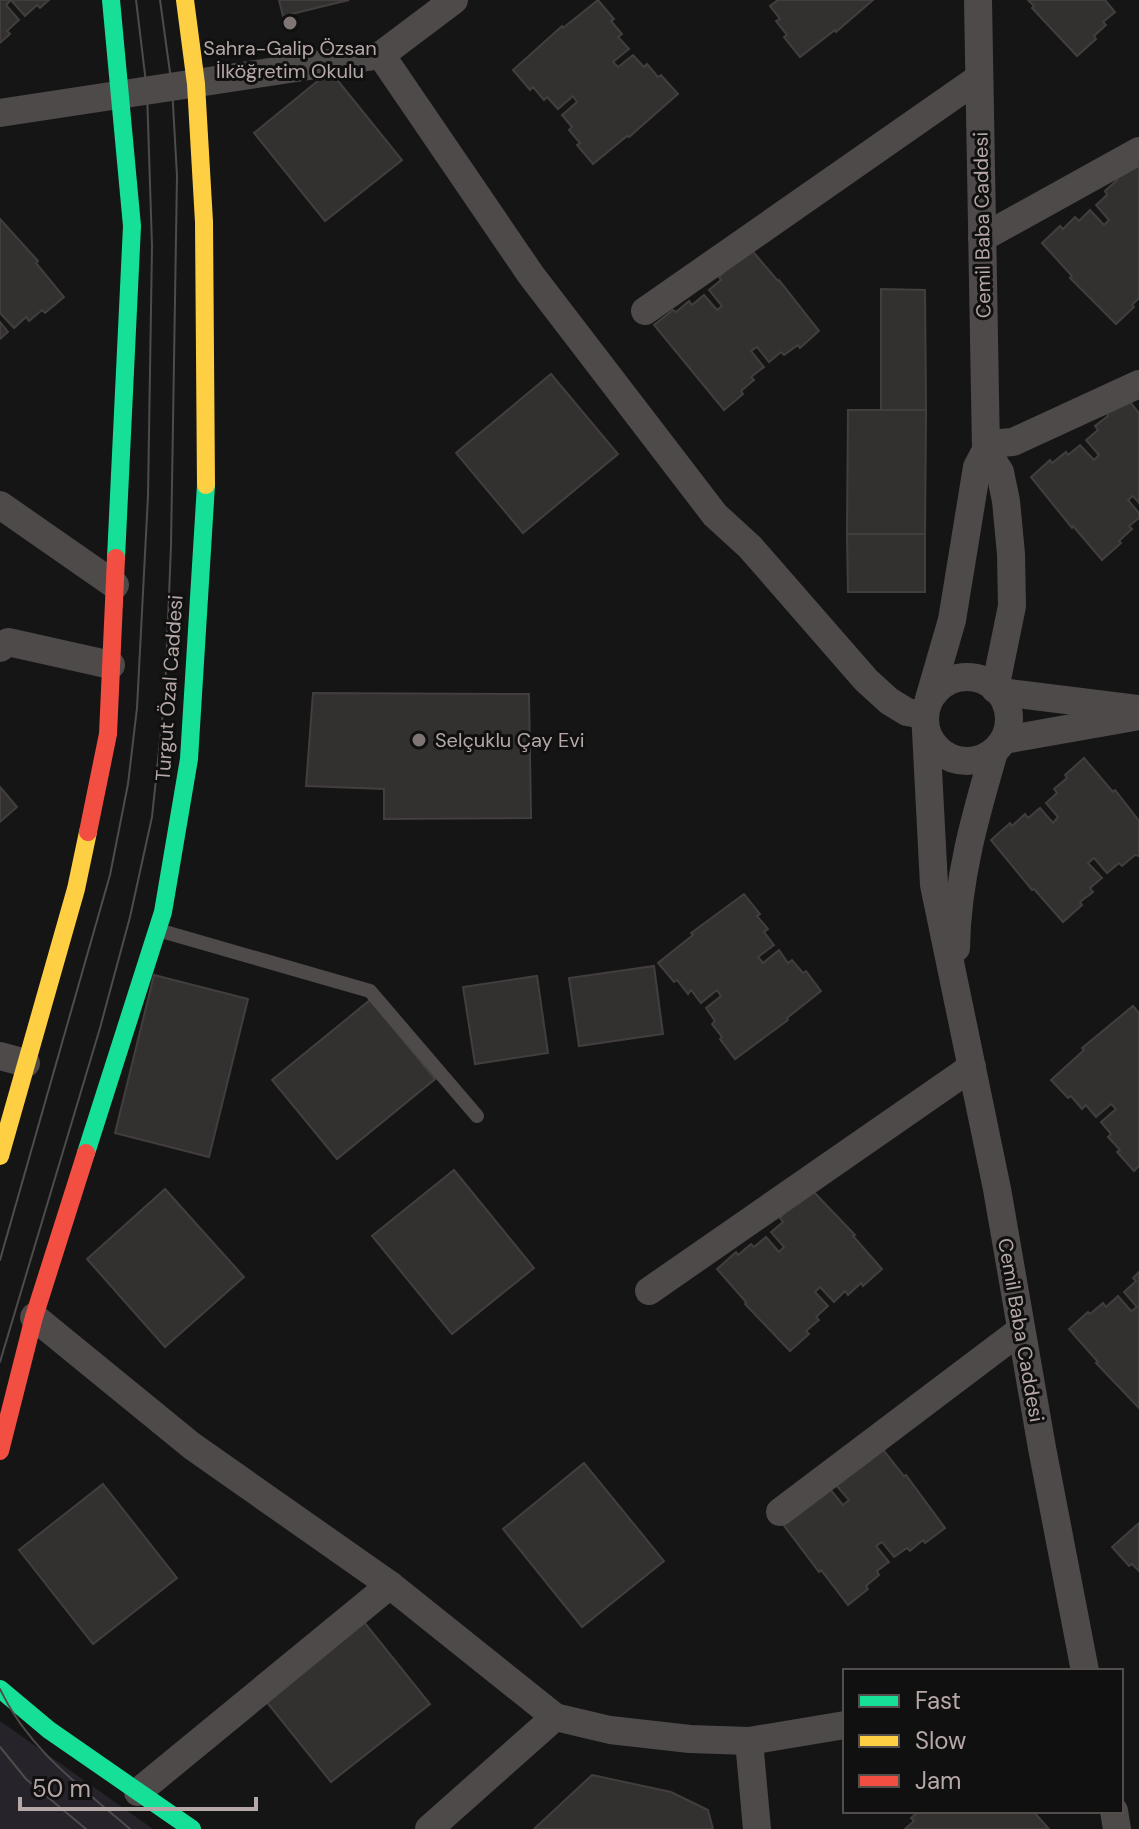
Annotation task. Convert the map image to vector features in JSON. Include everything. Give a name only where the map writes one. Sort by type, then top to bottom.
[{"type":"street","points":[[0,1156],[13,1059],[76,889],[108,734],[132,226],[111,0]]},
{"type":"street","name":"Turgut Özal Caddesi","points":[[0,1451],[34,1317],[163,912],[189,759],[207,464],[204,222],[196,84],[185,0]]},
{"type":"street","points":[[0,113],[381,55],[454,0]]},
{"type":"street","name":"Cemil Baba Caddesi","points":[[978,0],[986,447],[977,467],[952,620],[926,715],[934,885],[997,1189],[1085,1669]]},
{"type":"street","points":[[381,55],[531,275],[715,515],[750,547],[866,680],[889,701],[907,712],[926,715]]},
{"type":"street","points":[[645,311],[979,78]]},
{"type":"street","points":[[982,238],[1139,151]]},
{"type":"street","points":[[986,447],[1013,442],[1139,384]]},
{"type":"street","name":"Cemil Baba Caddesi","points":[[986,447],[1000,472],[1011,554],[1012,606],[998,690]]},
{"type":"street","points":[[0,505],[115,585]]},
{"type":"street","points":[[0,648],[8,642],[111,665]]},
{"type":"street","points":[[999,746],[1009,723],[1008,707],[998,690],[987,681],[971,677],[954,679],[940,686],[926,715],[934,746],[947,757],[962,762],[979,760],[999,746],[1139,716]]},
{"type":"street","points":[[998,690],[1139,709]]},
{"type":"street","name":"Cemil Baba Caddesi","points":[[956,989],[956,932],[962,877],[971,829],[999,746]]},
{"type":"street","points":[[649,1291],[972,1067]]},
{"type":"street","points":[[34,1317],[192,1446],[390,1585],[555,1717],[610,1730],[690,1739],[749,1741],[843,1725]]},
{"type":"street","points":[[780,1512],[1021,1330]]},
{"type":"street","points":[[138,1792],[390,1585]]},
{"type":"street","points":[[0,1689],[49,1730],[192,1829]]},
{"type":"street","points":[[429,1829],[555,1717]]},
{"type":"street","points":[[749,1741],[757,1829]]},
{"type":"lane","points":[[158,930],[370,991],[477,1116]]},
{"type":"shaded area","points":[[0,1721],[153,1829],[0,1829]]},
{"type":"building","points":[[0,0],[11,0],[6,5],[19,20],[0,43]]},
{"type":"building","points":[[11,0],[49,0],[40,8],[37,5],[25,16]]},
{"type":"building","points":[[279,0],[349,0],[283,16]]},
{"type":"building","points":[[598,0],[614,19],[611,21],[622,34],[618,37],[629,49],[613,62],[618,67],[633,55],[644,67],[647,64],[658,77],[661,75],[678,94],[593,164],[577,145],[580,143],[569,130],[572,127],[562,115],[577,102],[573,96],[558,109],[547,97],[544,100],[533,87],[530,90],[513,70],[562,26]]},
{"type":"building","points":[[778,0],[873,0],[836,32],[800,57],[784,37],[787,35],[776,21],[780,19],[770,6]]},
{"type":"building","points":[[1028,0],[1105,0],[1115,12],[1103,22],[1106,25],[1094,36],[1096,39],[1077,56]]},
{"type":"building","points":[[330,71],[402,160],[325,221],[254,133]]},
{"type":"building","points":[[1139,166],[1139,298],[1116,324],[1070,278],[1072,276],[1042,243],[1060,226],[1063,229],[1075,217],[1079,221],[1090,210],[1104,225],[1109,220],[1096,205],[1107,195],[1105,191],[1117,180],[1115,177]]},
{"type":"building","points":[[0,219],[38,261],[36,263],[64,297],[45,313],[42,310],[29,321],[26,317],[14,328],[0,313]]},
{"type":"building","points":[[749,247],[819,331],[800,348],[798,345],[784,355],[781,352],[769,362],[757,347],[751,351],[764,367],[751,377],[754,380],[741,391],[743,394],[724,410],[654,325],[673,310],[676,312],[689,301],[692,305],[704,295],[717,310],[722,306],[709,290]]},
{"type":"building","points":[[881,289],[925,290],[926,410],[881,410]]},
{"type":"building","points":[[0,322],[8,332],[0,339]]},
{"type":"building","points":[[551,374],[618,454],[523,533],[456,453]]},
{"type":"building","points":[[1125,396],[1139,413],[1139,503],[1133,496],[1128,500],[1139,513],[1139,518],[1129,526],[1132,529],[1119,541],[1121,543],[1102,560],[1031,477],[1050,460],[1052,463],[1066,452],[1068,455],[1080,445],[1094,460],[1099,455],[1086,440],[1098,430],[1095,426],[1108,416],[1106,413]]},
{"type":"building","points":[[848,410],[926,410],[925,534],[847,534]]},
{"type":"building","points":[[847,534],[925,534],[925,592],[848,592]]},
{"type":"building","name":"Selçuklu Çay Evi","points":[[313,693],[529,694],[531,818],[384,819],[384,789],[306,786]]},
{"type":"building","points":[[1084,758],[1139,821],[1139,856],[1135,855],[1122,866],[1119,863],[1107,873],[1094,858],[1088,863],[1102,878],[1090,888],[1093,892],[1080,902],[1082,905],[1063,922],[991,840],[1010,823],[1012,826],[1025,814],[1028,818],[1040,808],[1053,823],[1058,817],[1046,803],[1057,793],[1054,789],[1067,778],[1065,775]]},
{"type":"building","points":[[0,787],[17,807],[0,822]]},
{"type":"building","points":[[744,894],[760,914],[757,916],[768,929],[764,932],[774,945],[758,957],[763,963],[779,950],[788,963],[792,960],[803,973],[806,971],[821,991],[735,1059],[720,1039],[722,1037],[712,1024],[715,1021],[706,1008],[721,996],[717,990],[701,1003],[691,990],[688,994],[677,980],[674,982],[658,963],[693,935],[691,933]]},
{"type":"building","points":[[654,966],[663,1034],[579,1046],[569,978]]},
{"type":"building","points":[[154,975],[248,999],[209,1157],[115,1133]]},
{"type":"building","points":[[537,976],[548,1053],[475,1064],[463,987]]},
{"type":"building","points":[[370,1000],[435,1079],[337,1159],[272,1080]]},
{"type":"building","points":[[1133,1006],[1139,1013],[1139,1166],[1134,1171],[1117,1152],[1120,1150],[1108,1137],[1111,1134],[1101,1122],[1116,1109],[1111,1104],[1096,1117],[1086,1105],[1082,1109],[1071,1096],[1068,1098],[1051,1080],[1084,1050],[1082,1048]]},
{"type":"building","points":[[454,1170],[534,1268],[452,1334],[372,1236]]},
{"type":"building","points":[[810,1188],[855,1235],[882,1269],[863,1286],[861,1283],[848,1295],[845,1291],[834,1302],[820,1287],[815,1292],[828,1306],[816,1317],[819,1320],[806,1331],[809,1334],[790,1351],[717,1269],[736,1252],[738,1255],[751,1244],[754,1247],[766,1237],[779,1252],[784,1247],[771,1232],[783,1222],[780,1218]]},
{"type":"building","points":[[165,1189],[244,1277],[165,1347],[87,1259]]},
{"type":"building","points":[[1139,1272],[1139,1408],[1069,1329],[1088,1312],[1090,1314],[1103,1303],[1106,1307],[1118,1296],[1131,1311],[1137,1307],[1124,1292],[1136,1281],[1133,1278]]},
{"type":"building","points":[[877,1442],[945,1528],[925,1543],[923,1540],[910,1551],[907,1548],[894,1557],[882,1542],[876,1546],[889,1562],[877,1571],[879,1575],[866,1586],[868,1589],[848,1605],[779,1519],[830,1489],[843,1505],[849,1500],[836,1485]]},
{"type":"building","points":[[584,1463],[664,1561],[582,1627],[503,1529]]},
{"type":"building","points":[[103,1484],[177,1578],[93,1644],[19,1550]]},
{"type":"building","points":[[1139,1523],[1139,1571],[1132,1564],[1129,1566],[1112,1547]]},
{"type":"building","points":[[364,1622],[430,1704],[331,1782],[265,1700]]},
{"type":"building","points":[[592,1775],[671,1792],[708,1810],[713,1829],[534,1829]]},
{"type":"building","points":[[917,1813],[1035,1813],[1049,1829],[905,1829],[914,1821],[911,1818]]},
{"type":"tram line","points":[[0,1260],[110,875],[128,784],[137,708],[148,496],[152,246],[147,91],[136,0]]},
{"type":"tram line","points":[[0,1362],[100,1028],[130,917],[152,817],[165,694],[171,546],[177,176],[172,87],[160,0]]},
{"type":"tram line","points":[[0,1689],[12,1711],[41,1749],[130,1829]]},
{"type":"tram line","points":[[0,1747],[26,1779],[86,1829]]},
{"type":"traffic: fast","points":[[111,0],[132,226],[116,558]]},
{"type":"traffic: fast","points":[[86,1153],[163,912],[189,759],[206,485]]},
{"type":"traffic: fast","points":[[0,1689],[49,1730],[192,1829]]},
{"type":"traffic: slow","points":[[185,0],[196,84],[204,222],[206,485]]},
{"type":"traffic: slow","points":[[0,1156],[76,889],[88,832]]},
{"type":"traffic: jam","points":[[88,832],[108,734],[116,558]]},
{"type":"traffic: jam","points":[[0,1451],[34,1317],[86,1153]]},
{"type":"place","name":"Sahra-Galip Özsan İlköğretim Okulu","points":[[290,23]]},
{"type":"place","name":"Selçuklu Çay Evi","points":[[419,740]]}]
